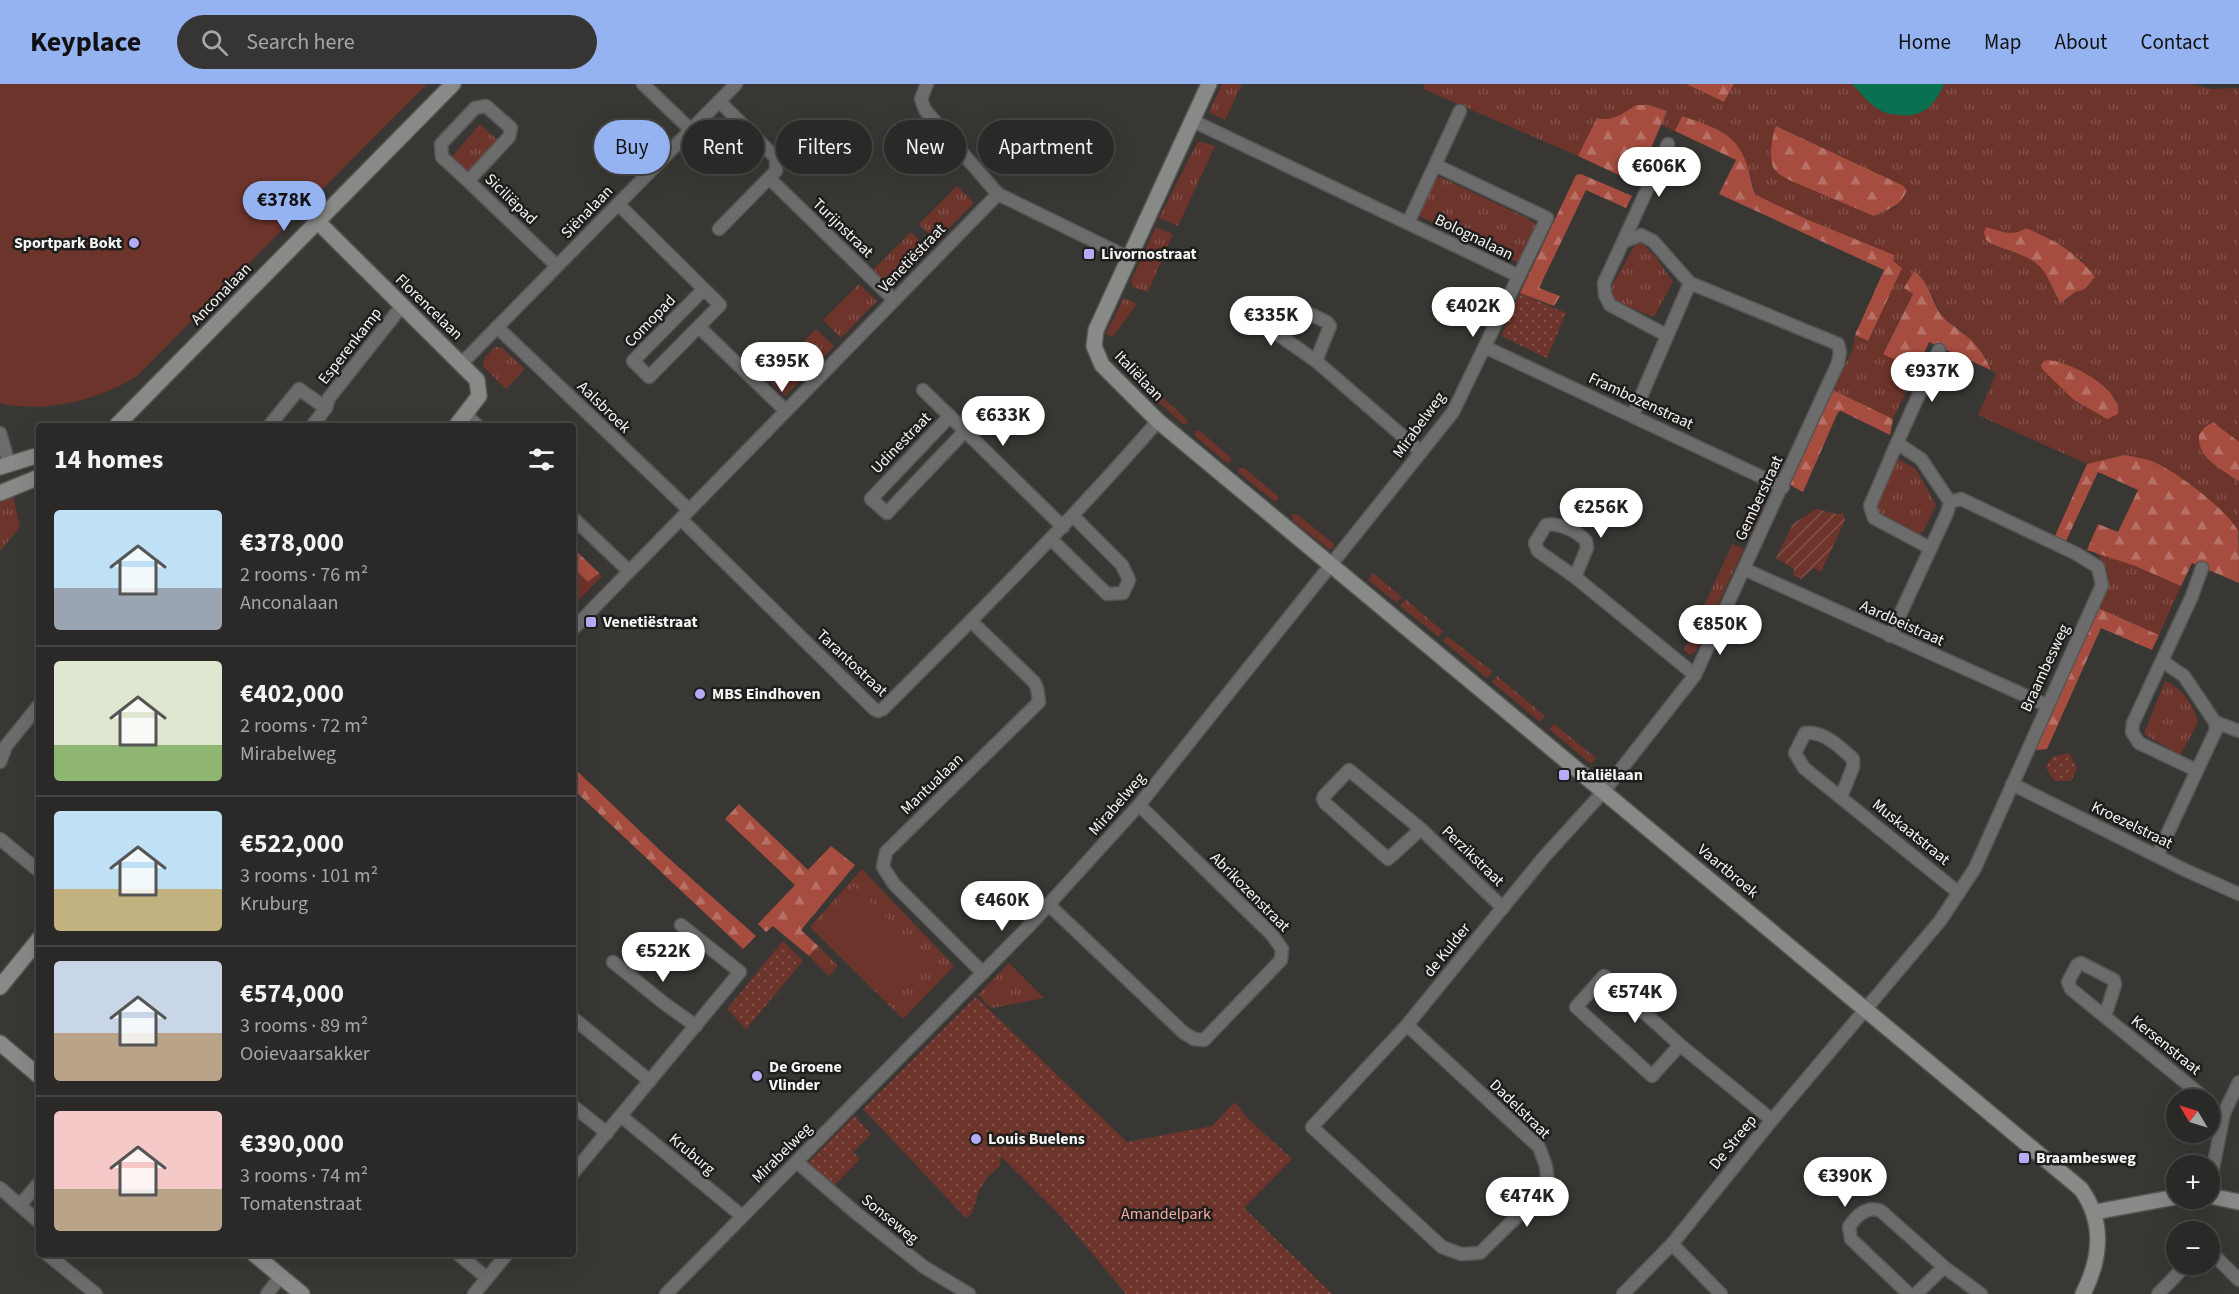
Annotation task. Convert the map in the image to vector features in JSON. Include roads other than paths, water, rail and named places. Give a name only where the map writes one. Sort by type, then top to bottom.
[{"type":"street","name":"Anconalaan","points":[[119,423],[453,84]]},
{"type":"street","points":[[643,84],[682,121]]},
{"type":"street","name":"Siënalaan","points":[[701,120],[735,84]]},
{"type":"street","points":[[927,84],[921,99],[925,110],[998,194],[1129,258]]},
{"type":"street","name":"Italiëlaan","points":[[1209,84],[1096,330],[1094,346],[1102,365],[1158,421],[1331,564]]},
{"type":"street","points":[[719,101],[776,158],[776,171],[719,229]]},
{"type":"street","name":"Siciliëpad","points":[[468,181],[509,137],[511,128],[486,106],[475,108],[441,144],[442,157],[557,266]]},
{"type":"street","name":"Bolognalaan","points":[[1408,223],[1460,111]]},
{"type":"street","name":"Bolognalaan","points":[[1193,121],[1519,276],[1547,218],[1435,165]]},
{"type":"street","name":"Siënalaan","points":[[462,363],[682,139]]},
{"type":"street","points":[[1666,335],[1610,305],[1605,295],[1604,284],[1668,144]]},
{"type":"street","name":"Turijnstraat","points":[[769,178],[894,300]]},
{"type":"street","name":"Venetiëstraat","points":[[576,626],[998,194]]},
{"type":"street","name":"Comopad","points":[[618,204],[704,289],[720,305],[648,377],[633,361],[704,289]]},
{"type":"street","name":"Florencelaan","points":[[318,222],[477,380],[479,396],[460,420]]},
{"type":"street","name":"Gemberstraat","points":[[1604,791],[1695,675],[1783,487],[1838,363],[1840,352],[1838,344],[1690,283],[1653,241],[1641,234],[1624,241]]},
{"type":"street","name":"Mirabelweg","points":[[666,1294],[1049,905],[1139,805],[1454,412],[1519,276]]},
{"type":"street","points":[[1633,415],[1690,283]]},
{"type":"street","points":[[1316,361],[1330,326],[1327,322],[1286,303],[1273,331],[1316,361],[1421,452]]},
{"type":"street","name":"Esperenkamp","points":[[314,423],[326,408],[329,398],[402,306]]},
{"type":"street","name":"Aalsbroek","points":[[497,327],[685,514]]},
{"type":"street","points":[[699,327],[786,411]]},
{"type":"street","name":"Frambozenstraat","points":[[1485,347],[1783,487]]},
{"type":"street","points":[[1930,548],[1874,518],[1870,506],[1939,350]]},
{"type":"street","name":"Esperenkamp","points":[[271,423],[299,389],[326,408]]},
{"type":"street","name":"Udinestraat","points":[[923,390],[1063,527]]},
{"type":"street","name":"Udinestraat","points":[[950,416],[871,499],[887,513],[965,431]]},
{"type":"street","name":"Tarantostraat","points":[[685,514],[874,710],[878,711],[883,709],[1063,527],[1158,421]]},
{"type":"street","points":[[0,433],[4,466],[36,456]]},
{"type":"street","points":[[1890,636],[1950,502],[1921,459],[1897,443]]},
{"type":"street","points":[[0,493],[36,478]]},
{"type":"street","name":"Braambesweg","points":[[1866,1009],[1940,921],[1975,868],[2046,705],[2102,585],[2098,567],[2075,553],[1961,499],[1950,502]]},
{"type":"street","points":[[1051,539],[1107,594],[1123,593],[1129,580],[1122,565],[1073,516]]},
{"type":"street","points":[[576,521],[629,571]]},
{"type":"street","points":[[1575,577],[1587,548],[1586,541],[1582,536],[1554,523],[1546,525],[1535,543],[1538,551],[1575,577],[1695,675]]},
{"type":"street","name":"Vaartbroek","points":[[1331,564],[2065,1174],[2081,1189],[2095,1212]]},
{"type":"street","points":[[2196,770],[2139,743],[2132,732],[2133,723],[2192,596],[2202,568]]},
{"type":"street","name":"Aardbeistraat","points":[[1744,569],[2046,705]]},
{"type":"street","name":"Mantualaan","points":[[971,621],[1034,682],[1038,702],[886,852],[883,867],[894,884],[983,973]]},
{"type":"street","points":[[2157,856],[2216,730],[2215,722],[2184,676],[2162,661]]},
{"type":"street","points":[[0,762],[6,746],[36,709]]},
{"type":"street","points":[[2215,722],[2239,731]]},
{"type":"street","name":"Muskaatstraat","points":[[1841,797],[1853,767],[1852,759],[1836,743],[1811,733],[1805,733],[1795,753],[1804,768],[1959,893]]},
{"type":"street","name":"Perzikstraat","points":[[1421,829],[1388,859],[1323,799],[1349,770],[1421,829],[1503,908]]},
{"type":"street","name":"Kroezelstraat","points":[[2012,784],[2239,894]]},
{"type":"street","name":"de Kulder","points":[[1312,1127],[1407,1025],[1544,857],[1604,791]]},
{"type":"street","name":"Abrikozenstraat","points":[[1049,905],[1184,1033],[1194,1039],[1204,1040],[1281,960],[1282,949],[1272,935],[1139,805]]},
{"type":"street","points":[[0,839],[36,869]]},
{"type":"street","points":[[576,1169],[740,972],[681,925]]},
{"type":"street","points":[[0,987],[36,943]]},
{"type":"street","points":[[613,962],[696,1026]]},
{"type":"street","name":"Kersenstraat","points":[[2105,1016],[2115,985],[2114,980],[2081,963],[2077,965],[2068,986],[2193,1089]]},
{"type":"street","points":[[1680,1045],[1652,1076],[1576,1007],[1604,976],[1680,1045],[1772,1120]]},
{"type":"street","name":"De Streep","points":[[1623,1294],[1672,1244],[1772,1120],[1866,1009]]},
{"type":"street","points":[[576,1020],[650,1081]]},
{"type":"street","name":"Dadelstraat","points":[[1312,1127],[1442,1247],[1461,1254],[1480,1253],[1548,1186],[1546,1166],[1539,1147],[1407,1025]]},
{"type":"street","points":[[0,1043],[36,1073]]},
{"type":"street","points":[[2216,1155],[2224,1113],[2239,1082]]},
{"type":"street","points":[[576,1108],[607,1133]]},
{"type":"street","name":"Kersenstraat","points":[[2220,1110],[2224,1113]]},
{"type":"street","name":"Kruburg","points":[[621,1116],[742,1216]]},
{"type":"street","name":"Sonseweg","points":[[796,1162],[924,1267],[969,1294]]},
{"type":"street","points":[[20,1205],[36,1186]]},
{"type":"street","points":[[0,1188],[36,1219]]},
{"type":"street","points":[[2220,1198],[2239,1202]]},
{"type":"street","points":[[2083,1294],[2089,1283],[2096,1255],[2098,1235],[2095,1212],[2166,1199]]},
{"type":"street","points":[[1909,1294],[1851,1239],[1850,1227],[1864,1211],[1870,1209],[1881,1211],[1944,1267],[1981,1294]]},
{"type":"street","points":[[1672,1244],[1721,1294]]},
{"type":"street","points":[[51,1257],[96,1294]]},
{"type":"street","points":[[258,1257],[302,1294]]},
{"type":"street","points":[[462,1257],[487,1278]]},
{"type":"street","points":[[474,1294],[504,1257]]},
{"type":"street","points":[[2220,1261],[2239,1280]]},
{"type":"street","points":[[1916,1294],[1944,1267]]},
{"type":"street","points":[[2158,1294],[2176,1275]]},
{"type":"street","points":[[267,1294],[281,1276]]},
{"type":"place","name":"Sportpark Bokt","points":[[134,243]]},
{"type":"place","name":"Livornostraat","points":[[1089,254]]},
{"type":"place","name":"Venetiëstraat","points":[[591,622]]},
{"type":"place","name":"MBS Eindhoven","points":[[700,694]]},
{"type":"place","name":"Italiëlaan","points":[[1564,775]]},
{"type":"place","name":"De Groene Vlinder","points":[[757,1076]]},
{"type":"place","name":"Louis Buelens","points":[[976,1139]]},
{"type":"place","name":"Braambesweg","points":[[2024,1158]]},
{"type":"park label","name":"Amandelpark","points":[[1166,1214]]}]
